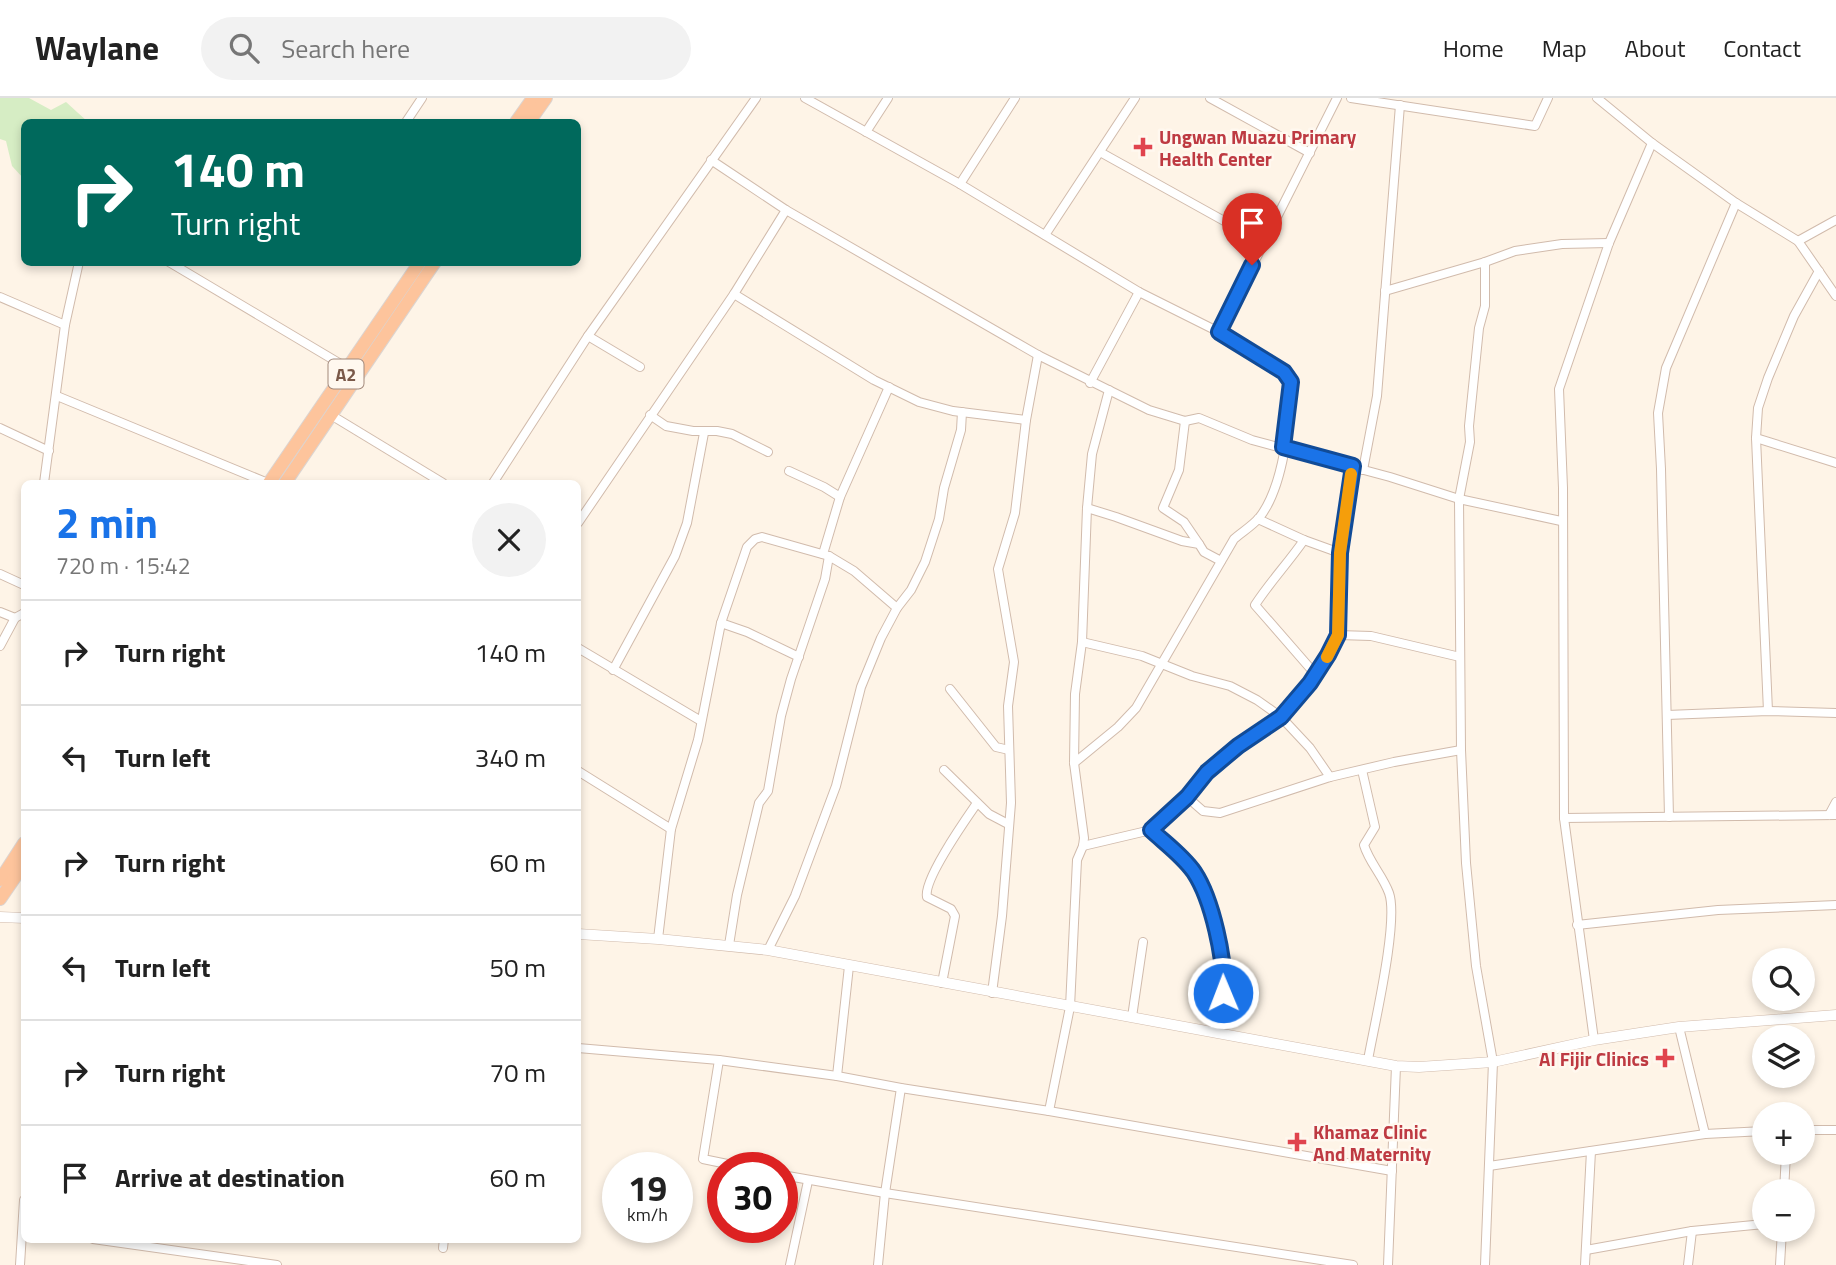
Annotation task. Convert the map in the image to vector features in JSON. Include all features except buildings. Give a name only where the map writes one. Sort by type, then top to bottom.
[{"type":"highway","points":[[518,119],[533,98]]},
{"type":"highway","points":[[531,119],[546,98]]},
{"type":"highway","name":"A2","points":[[270,480],[417,266]]},
{"type":"highway","name":"A2","points":[[287,480],[432,266]]},
{"type":"highway","points":[[0,880],[21,848]]},
{"type":"highway","points":[[0,899],[21,868]]},
{"type":"street","points":[[408,119],[422,98]]},
{"type":"street","points":[[495,480],[588,336],[756,98]]},
{"type":"street","points":[[805,98],[960,184],[1139,292],[1219,332],[1284,372],[1291,382],[1279,476],[1274,494],[1258,519],[1234,539],[1136,708],[1118,727],[1074,763]]},
{"type":"street","points":[[866,132],[888,98]]},
{"type":"street","points":[[960,184],[1015,98]]},
{"type":"street","points":[[1045,235],[1135,98]]},
{"type":"street","points":[[1210,98],[1310,153]]},
{"type":"street","points":[[1219,332],[1262,242],[1337,98]]},
{"type":"street","points":[[1351,98],[1535,126],[1548,98]]},
{"type":"street","points":[[1600,99],[1652,143],[1736,203],[1798,241],[1836,296]]},
{"type":"street","points":[[1363,470],[1377,396],[1400,105]]},
{"type":"street","points":[[1594,1040],[1564,818],[1563,488],[1559,389],[1609,243],[1652,143]]},
{"type":"street","points":[[1100,152],[1262,242]]},
{"type":"street","points":[[711,160],[786,210],[1038,355],[1149,410],[1185,421],[1199,418],[1242,436],[1353,466],[1459,499],[1561,521]]},
{"type":"street","points":[[1669,817],[1658,413],[1666,368],[1736,203]]},
{"type":"street","points":[[581,518],[734,294],[786,210]]},
{"type":"street","points":[[1798,241],[1836,220]]},
{"type":"street","points":[[1385,291],[1515,251],[1562,244],[1609,243]]},
{"type":"street","points":[[1485,262],[1485,306],[1479,328],[1469,426],[1470,442],[1459,499],[1461,750],[1466,863],[1476,966],[1493,1062],[1485,1265]]},
{"type":"street","points":[[44,480],[65,325],[78,266]]},
{"type":"street","points":[[176,266],[349,369]]},
{"type":"street","points":[[1768,710],[1756,438],[1758,408],[1794,316],[1819,271]]},
{"type":"street","points":[[1090,383],[1139,292]]},
{"type":"street","points":[[734,294],[889,387],[919,402],[962,412],[1026,419]]},
{"type":"street","points":[[0,297],[65,325]]},
{"type":"street","points":[[588,336],[640,367]]},
{"type":"street","points":[[992,993],[1002,916],[1012,783],[1008,706],[1014,662],[998,569],[1015,513],[1026,419],[1038,355]]},
{"type":"street","points":[[729,945],[750,837],[759,803],[768,791],[781,716],[825,579],[826,555],[840,498],[889,387]]},
{"type":"street","points":[[1049,1111],[1070,1007],[1077,860],[1083,846],[1074,763],[1075,694],[1082,642],[1087,508],[1092,454],[1110,390]]},
{"type":"street","points":[[57,396],[261,480]]},
{"type":"street","points":[[768,950],[794,896],[836,786],[861,687],[881,638],[897,608],[912,590],[928,552],[961,430],[962,412]]},
{"type":"street","points":[[331,415],[438,480]]},
{"type":"street","points":[[650,415],[666,426],[704,433],[717,431],[732,434],[768,452]]},
{"type":"street","points":[[1185,421],[1179,470],[1163,508],[1184,522],[1204,552],[1221,561]]},
{"type":"street","points":[[0,428],[49,451]]},
{"type":"street","points":[[613,670],[675,556],[687,523],[704,433]]},
{"type":"street","points":[[1756,438],[1835,461]]},
{"type":"street","points":[[1083,846],[1151,830],[1187,797],[1207,772],[1238,746],[1281,717],[1316,675],[1338,635],[1340,553],[1353,466]]},
{"type":"street","points":[[789,471],[824,487],[840,498]]},
{"type":"street","points":[[1087,508],[1182,541],[1199,544]]},
{"type":"street","points":[[1258,519],[1340,553]]},
{"type":"street","points":[[658,939],[671,829],[686,784],[721,623],[747,547],[755,539],[762,537],[826,555],[854,571],[897,608]]},
{"type":"street","points":[[1304,540],[1286,568],[1277,573],[1255,605],[1316,675]]},
{"type":"street","points":[[0,574],[21,584]]},
{"type":"street","points":[[0,612],[15,618]]},
{"type":"street","points":[[0,646],[15,618],[21,615]]},
{"type":"street","points":[[721,623],[747,632],[799,657]]},
{"type":"street","points":[[1338,635],[1371,636],[1460,657]]},
{"type":"street","points":[[1082,642],[1123,651],[1192,676],[1230,686],[1257,700],[1281,717],[1310,748],[1330,777]]},
{"type":"street","points":[[581,650],[701,721]]},
{"type":"street","points":[[950,689],[996,747],[1009,750]]},
{"type":"street","points":[[1667,715],[1768,710],[1836,713]]},
{"type":"street","points":[[1187,797],[1203,811],[1220,813],[1330,777],[1461,750]]},
{"type":"street","points":[[944,770],[989,814],[1008,824]]},
{"type":"street","points":[[1362,771],[1375,827],[1364,845],[1390,894],[1392,919],[1368,1060]]},
{"type":"street","points":[[581,773],[671,829]]},
{"type":"street","points":[[1564,818],[1833,815],[1836,802]]},
{"type":"street","points":[[942,983],[955,916],[951,909],[927,897],[926,891],[940,862],[977,803]]},
{"type":"street","points":[[1151,830],[1194,872],[1205,896],[1225,973],[1218,1032]]},
{"type":"street","points":[[1577,925],[1718,910],[1836,905]]},
{"type":"street","points":[[0,917],[21,918]]},
{"type":"street","points":[[581,934],[768,950],[1396,1066],[1493,1062],[1594,1040],[1679,1027],[1836,1016]]},
{"type":"street","points":[[1132,1017],[1143,942]]},
{"type":"street","points":[[837,1076],[849,966]]},
{"type":"street","points":[[1679,1027],[1705,1134]]},
{"type":"street","points":[[581,1048],[719,1060],[837,1076],[1392,1171]]},
{"type":"street","points":[[707,1161],[703,1160],[719,1060]]},
{"type":"street","points":[[1388,1265],[1396,1066]]},
{"type":"street","points":[[878,1265],[885,1193],[901,1088]]},
{"type":"street","points":[[1815,1130],[1836,1130]]},
{"type":"street","points":[[1489,1167],[1705,1134],[1752,1132]]},
{"type":"street","points":[[1585,1265],[1591,1151]]},
{"type":"street","points":[[798,1179],[1287,1261],[1353,1265]]},
{"type":"street","points":[[790,1265],[808,1181]]},
{"type":"street","points":[[1586,1251],[1692,1231],[1752,1225]]},
{"type":"street","points":[[1688,1265],[1692,1231]]},
{"type":"street","points":[[1780,1265],[1781,1242]]},
{"type":"street","points":[[20,1265],[22,1243]]},
{"type":"street","points":[[119,1243],[277,1265]]},
{"type":"green space","points":[[0,98],[29,98],[51,110],[66,102],[85,119],[21,119],[21,176],[12,166],[6,141],[0,139]]},
{"type":"slow traffic","points":[[1327,657],[1338,635],[1340,553],[1351,474]]},
{"type":"place","name":"Ungwan Muazu Primary Health Center","points":[[1143,147]]},
{"type":"place","name":"Al Fijir Clinics","points":[[1665,1058]]},
{"type":"place","name":"Khamaz Clinic And Maternity","points":[[1297,1142]]},
{"type":"route","points":[[1223,993],[1225,973],[1205,896],[1194,872],[1151,830],[1187,797],[1207,772],[1238,746],[1281,717],[1310,683],[1328,655],[1338,635],[1342,529],[1353,466],[1283,447],[1291,382],[1284,372],[1219,332],[1252,265]]}]
